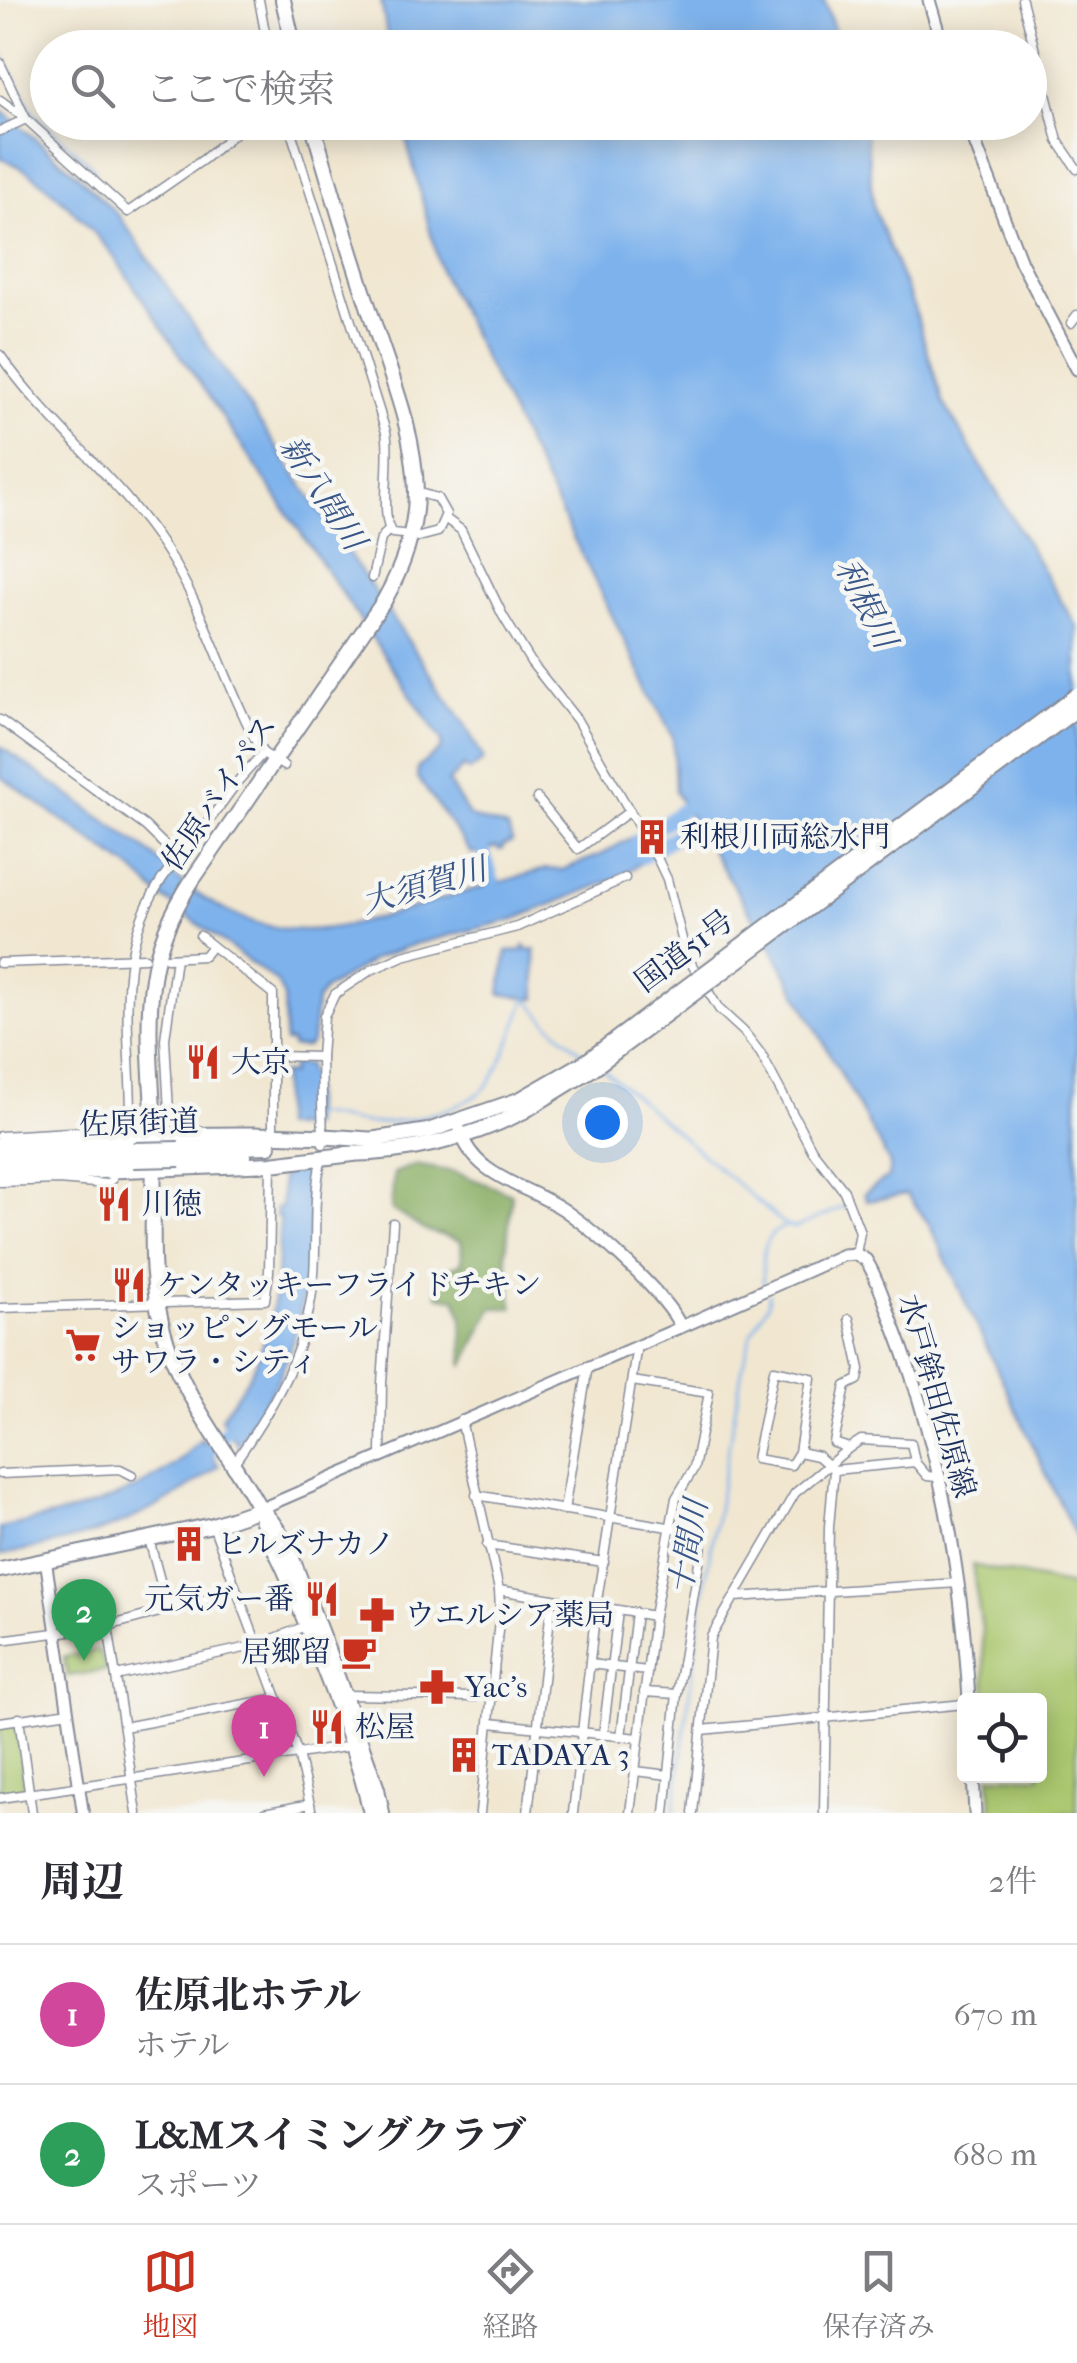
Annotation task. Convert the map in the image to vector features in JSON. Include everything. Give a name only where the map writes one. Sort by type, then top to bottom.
[{"type":"highway","points":[[283,0],[290,30]]},
{"type":"highway","name":"佐原バイパス","points":[[312,1623],[282,1538],[272,1519],[260,1509],[168,1348],[158,1303],[153,1170],[160,1064],[152,978],[172,914],[384,601],[404,560],[412,525],[416,492],[409,434],[317,140]]},
{"type":"highway","name":"国道51号","points":[[522,1106],[1077,695]]},
{"type":"highway","name":"国道51号","points":[[319,1148],[352,1154],[408,1149],[522,1106],[592,1069],[1077,709]]},
{"type":"highway","name":"国道51号","points":[[319,1148],[460,1129]]},
{"type":"highway","points":[[0,1146],[87,1135],[154,1138],[182,1148],[319,1148]]},
{"type":"highway","name":"佐原街道","points":[[0,1165],[182,1148],[277,1150]]},
{"type":"highway","points":[[0,1178],[153,1170],[277,1150],[319,1148]]},
{"type":"highway","name":"佐原街道","points":[[0,1155],[133,1155]]},
{"type":"highway","points":[[0,1570],[214,1526],[260,1509]]},
{"type":"highway","points":[[312,1623],[344,1695],[372,1813]]},
{"type":"highway","points":[[312,1623],[382,1813]]},
{"type":"main road","points":[[928,0],[937,30]]},
{"type":"main road","points":[[974,140],[1021,262],[1077,369]]},
{"type":"main road","points":[[460,1129],[468,1152],[483,1167],[542,1196],[581,1222],[663,1300],[681,1326],[831,1259],[856,1254]]},
{"type":"main road","name":"水戸鉾田佐原線","points":[[856,1254],[870,1265],[907,1360],[937,1477],[959,1583],[966,1693]]},
{"type":"main road","points":[[973,1783],[975,1813]]},
{"type":"street","points":[[255,0],[265,30]]},
{"type":"street","points":[[1022,0],[1030,30]]},
{"type":"street","points":[[0,63],[23,121]]},
{"type":"street","points":[[1047,98],[1058,141],[1077,169]]},
{"type":"street","points":[[0,100],[30,127]]},
{"type":"street","points":[[0,131],[23,121]]},
{"type":"street","points":[[45,140],[128,212],[227,140]]},
{"type":"street","points":[[294,140],[386,432],[388,486],[384,522],[388,530],[402,534]]},
{"type":"street","points":[[0,355],[62,432],[126,498],[166,550],[243,718],[274,760],[238,781],[148,898],[130,958],[128,1122],[122,1128],[87,1135],[0,1136]]},
{"type":"street","points":[[416,492],[436,498],[446,519],[461,530],[513,631],[577,720],[638,824],[667,880],[688,958],[718,1010],[744,1032],[760,1054],[812,1150],[844,1192],[859,1226],[861,1239],[856,1254]]},
{"type":"street","points":[[419,538],[438,532],[446,519]]},
{"type":"street","points":[[372,578],[381,539],[388,530]]},
{"type":"street","points":[[0,720],[145,826],[176,861]]},
{"type":"street","points":[[537,798],[578,849],[630,811]]},
{"type":"street","points":[[232,1461],[265,1420],[288,1378],[311,1300],[321,1057],[326,1008],[335,994],[371,970],[422,950],[517,926],[625,878]]},
{"type":"street","points":[[0,1308],[265,1300],[277,1150],[273,994],[200,936]]},
{"type":"street","points":[[182,1148],[187,1126],[169,1112],[160,1064],[171,958],[204,956],[212,946]]},
{"type":"street","points":[[0,963],[145,958]]},
{"type":"street","points":[[273,1056],[321,1057]]},
{"type":"street","points":[[130,1064],[160,1064]]},
{"type":"street","points":[[382,1454],[382,1384],[393,1223]]},
{"type":"street","points":[[849,1319],[860,1370],[858,1380],[846,1386],[834,1443],[849,1448]]},
{"type":"street","points":[[260,1509],[681,1326]]},
{"type":"street","points":[[574,1813],[596,1607],[636,1346]]},
{"type":"street","points":[[564,1510],[588,1366]]},
{"type":"street","points":[[774,1370],[811,1378],[798,1452],[790,1466],[756,1459],[774,1370]]},
{"type":"street","points":[[630,1813],[646,1671],[670,1527],[676,1498],[694,1468],[709,1392],[632,1381]]},
{"type":"street","points":[[461,1420],[499,1590],[500,1610],[480,1813]]},
{"type":"street","points":[[692,1813],[708,1646],[795,1493],[861,1440],[910,1443],[915,1462],[927,1476],[937,1477]]},
{"type":"street","points":[[798,1452],[818,1456],[831,1467],[915,1462]]},
{"type":"street","points":[[824,1813],[831,1467]]},
{"type":"street","points":[[0,1474],[120,1469],[132,1474]]},
{"type":"street","points":[[476,1495],[704,1533],[678,1694],[665,1813]]},
{"type":"street","points":[[214,1526],[298,1754],[311,1809],[264,1813]]},
{"type":"street","points":[[149,1539],[168,1610]]},
{"type":"street","points":[[487,1544],[604,1562]]},
{"type":"street","points":[[46,1562],[83,1813]]},
{"type":"street","points":[[735,1598],[959,1583]]},
{"type":"street","points":[[499,1590],[654,1616]]},
{"type":"street","points":[[0,1640],[108,1626],[237,1592]]},
{"type":"street","points":[[528,1813],[552,1599]]},
{"type":"street","points":[[603,1735],[618,1610]]},
{"type":"street","points":[[621,1736],[636,1614]]},
{"type":"street","points":[[116,1676],[258,1645],[312,1623]]},
{"type":"street","points":[[108,1626],[138,1813]]},
{"type":"street","points":[[590,1664],[646,1671]]},
{"type":"street","points":[[644,1692],[678,1694]]},
{"type":"street","points":[[344,1695],[476,1698]]},
{"type":"street","points":[[124,1727],[278,1698]]},
{"type":"street","points":[[702,1730],[957,1703]]},
{"type":"street","points":[[0,1722],[69,1712]]},
{"type":"street","points":[[19,1718],[32,1813]]},
{"type":"street","points":[[490,1722],[639,1738]]},
{"type":"street","points":[[0,1798],[356,1746]]},
{"type":"street","points":[[635,1771],[670,1775]]},
{"type":"green space","points":[[415,1165],[455,1172],[512,1194],[506,1253],[513,1308],[492,1308],[463,1367],[462,1316],[456,1298],[438,1296],[435,1274],[462,1263],[461,1241],[424,1230],[391,1209],[394,1173]]},
{"type":"green space","points":[[972,1565],[1077,1587],[1077,1813],[992,1813],[990,1783],[1047,1783],[1047,1693],[986,1693],[982,1629]]},
{"type":"green space","points":[[98,1650],[108,1670],[67,1676],[64,1657]]},
{"type":"green space","points":[[17,1721],[26,1792],[0,1796],[0,1725]]},
{"type":"water","points":[[381,0],[824,0],[834,30],[386,30]]},
{"type":"water","points":[[0,109],[30,134],[30,140],[37,140],[77,174],[120,217],[464,723],[484,760],[469,771],[464,766],[448,782],[470,817],[508,828],[512,842],[503,849],[486,850],[491,866],[486,867],[481,851],[471,853],[417,777],[418,767],[441,750],[442,741],[110,251],[44,184],[0,159]]},
{"type":"water","name":"利根川","points":[[406,140],[867,140],[874,209],[914,308],[943,402],[1077,627],[1077,1540],[929,1224],[907,1194],[867,1201],[864,1194],[888,1177],[890,1164],[772,948],[675,792],[673,738],[441,272]]},
{"type":"water","points":[[0,746],[144,848],[206,899],[252,922],[286,929],[346,925],[489,885],[495,880],[497,883],[546,869],[562,870],[638,834],[650,857],[615,879],[515,919],[376,958],[324,990],[316,1002],[312,1042],[307,1047],[292,1047],[292,1042],[285,1042],[284,997],[277,982],[159,895],[133,870],[0,776]]},
{"type":"water","points":[[524,946],[535,949],[536,999],[500,994],[507,951],[524,950]]},
{"type":"water","points":[[292,1064],[307,1065],[313,1075],[311,1126],[282,1127],[282,1073],[291,1074]]},
{"type":"water","points":[[310,1169],[309,1248],[296,1328],[275,1386],[238,1445],[221,1418],[251,1372],[268,1329],[277,1274],[280,1217],[276,1216],[276,1208],[281,1208],[282,1170]]},
{"type":"water","points":[[202,1439],[219,1466],[165,1502],[115,1526],[0,1555],[0,1528],[91,1506],[133,1489],[174,1465]]},
{"type":"waterway","points":[[0,50],[30,106]]},
{"type":"waterway","points":[[63,140],[96,170]]},
{"type":"waterway","name":"大須賀川","points":[[636,842],[700,798]]},
{"type":"waterway","points":[[642,857],[709,815]]},
{"type":"waterway","name":"新八間川","points":[[483,850],[496,892]]},
{"type":"waterway","points":[[308,1114],[381,1123],[413,1119],[462,1103],[491,1081],[527,998],[549,1024],[585,1055]]},
{"type":"waterway","points":[[603,1069],[786,1226]]},
{"type":"waterway","name":"十間川","points":[[763,1283],[764,1249],[771,1236],[786,1226],[795,1228],[846,1206]]},
{"type":"waterway","name":"十間川","points":[[674,1813],[701,1605],[742,1370],[752,1332],[768,1304],[769,1294]]},
{"type":"waterway","points":[[198,1463],[240,1416]]},
{"type":"place","name":"利根川両総水門","points":[[652,837]]},
{"type":"place","name":"大京","points":[[203,1062]]},
{"type":"place","name":"川徳","points":[[114,1204]]},
{"type":"place","name":"ケンタッキーフライドチキン","points":[[129,1285]]},
{"type":"place","name":"ショッピングモール サワラ・シティ","points":[[83,1345]]},
{"type":"place","name":"ヒルズナカノ","points":[[189,1544]]},
{"type":"place","name":"元気ガー番","points":[[322,1599]]},
{"type":"place","name":"ウエルシア薬局","points":[[377,1615]]},
{"type":"place","name":"居郷留","points":[[359,1652]]},
{"type":"place","name":"L&Mスイミングクラブ","points":[[84,1661]]},
{"type":"place","name":"Yac's","points":[[437,1687]]},
{"type":"place","name":"松屋","points":[[327,1727]]},
{"type":"place","name":"TADAYA 3","points":[[464,1755]]},
{"type":"place","name":"佐原北ホテル","points":[[264,1777]]}]
